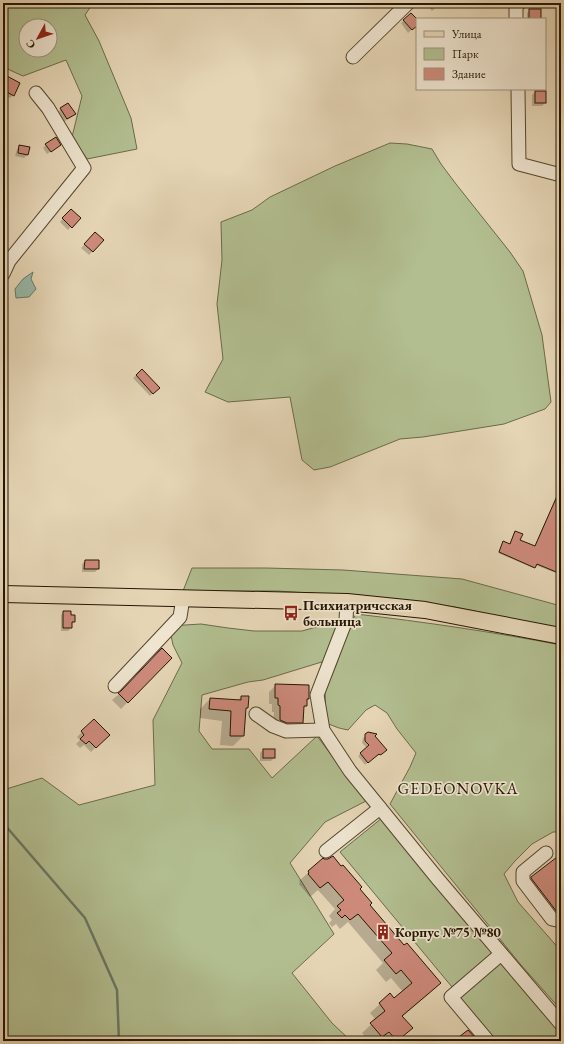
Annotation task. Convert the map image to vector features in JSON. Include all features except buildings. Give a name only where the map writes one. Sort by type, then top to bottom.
[{"type":"main road","points":[[3,594],[347,602],[426,610],[561,636]]},
{"type":"street","points":[[353,57],[408,3]]},
{"type":"street","points":[[516,18],[516,7],[519,3]]},
{"type":"street","points":[[518,90],[519,164],[561,175]]},
{"type":"street","points":[[3,274],[9,261],[84,168],[48,108],[36,93]]},
{"type":"street","points":[[115,686],[180,617],[183,598]]},
{"type":"street","points":[[347,602],[346,620],[317,695],[323,730],[350,771],[437,878],[561,1024]]},
{"type":"street","points":[[256,714],[273,726],[286,731],[323,730]]},
{"type":"street","points":[[326,851],[380,808]]},
{"type":"street","points":[[546,853],[523,872],[523,881],[552,918],[561,921]]},
{"type":"street","points":[[488,1041],[451,998],[501,954]]},
{"type":"green space","points":[[3,3],[93,3],[85,15],[99,41],[131,118],[137,149],[87,159],[72,137],[82,96],[66,60],[23,76],[3,67]]},
{"type":"green space","points":[[390,143],[407,144],[432,149],[441,164],[510,252],[523,271],[542,335],[551,402],[545,409],[504,424],[423,437],[400,439],[330,467],[314,470],[302,460],[290,397],[228,402],[205,392],[223,359],[217,304],[222,260],[221,222],[252,210],[270,197],[335,166]]},
{"type":"green space","points":[[192,568],[343,570],[462,579],[561,606],[561,629],[455,607],[357,596],[277,591],[183,591]]},
{"type":"green space","points":[[356,614],[408,620],[561,645],[561,832],[553,832],[532,844],[504,874],[518,902],[561,951],[561,1010],[521,965],[390,804],[416,753],[397,729],[387,713],[375,705],[366,710],[348,730],[326,723],[325,690],[336,665],[349,627]]},
{"type":"green space","points":[[338,621],[325,661],[263,680],[248,682],[202,695],[199,731],[212,749],[249,749],[272,778],[317,736],[366,801],[325,822],[290,863],[334,934],[292,973],[332,1023],[351,1041],[3,1041],[3,790],[42,778],[79,805],[155,785],[153,720],[182,663],[173,645],[169,626],[201,624],[254,631],[302,631]]},
{"type":"green space","points":[[382,818],[493,953],[452,987],[340,852]]},
{"type":"green space","points":[[500,958],[561,1030],[561,1041],[492,1041],[457,999]]},
{"type":"shaded area","points":[[33,272],[31,279],[36,289],[29,297],[16,298],[15,289],[23,279]]},
{"type":"waterway","points":[[4,824],[85,918],[117,990],[119,1041]]},
{"type":"place","name":"Психиатрическая больница","points":[[291,613]]},
{"type":"place","name":"Корпус №75 №80","points":[[383,932]]},
{"type":"district","name":"GEDEONOVKA","points":[[458,788]]}]
